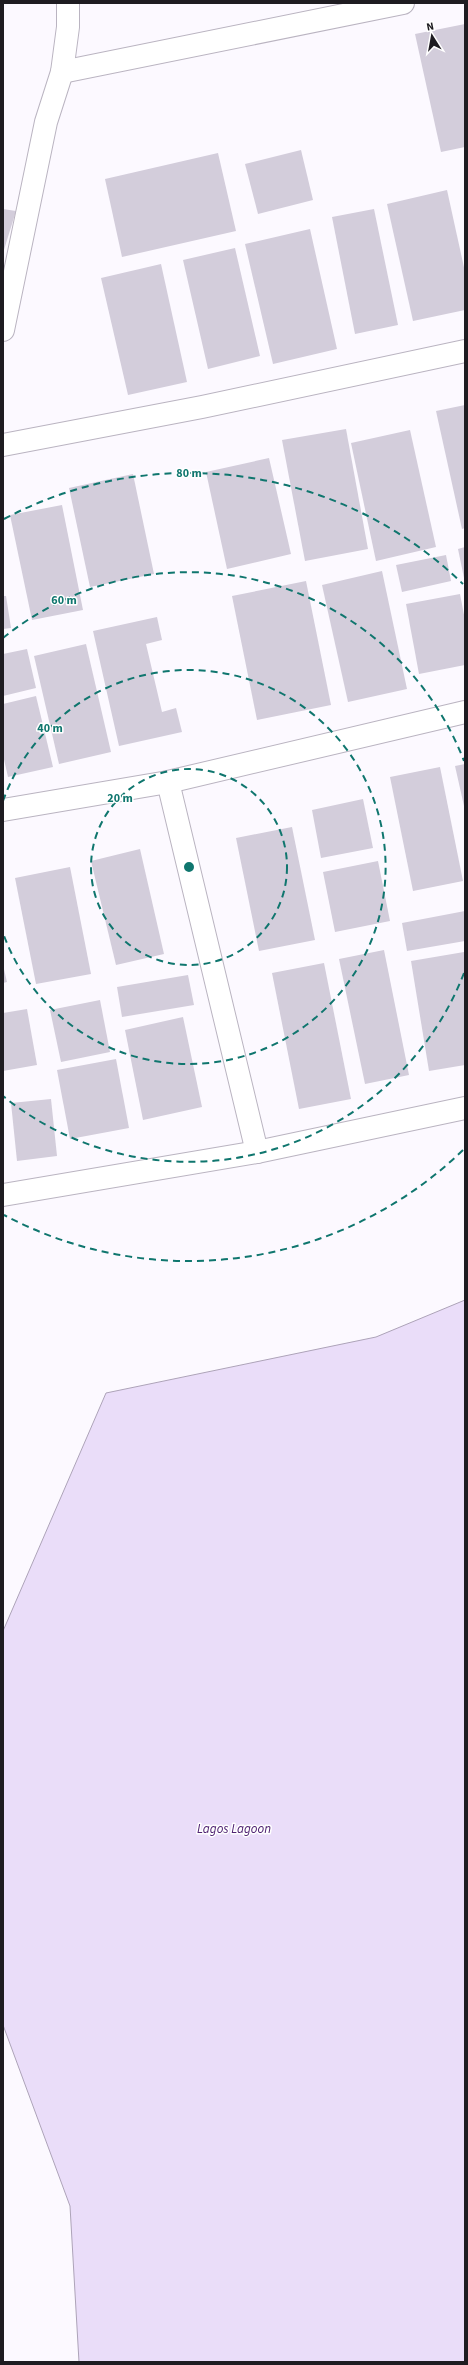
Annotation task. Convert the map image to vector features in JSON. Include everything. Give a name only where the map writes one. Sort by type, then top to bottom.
[{"type":"street","points":[[3,330],[46,122],[62,72],[68,27],[68,3]]},
{"type":"street","points":[[62,72],[402,3]]},
{"type":"street","points":[[3,445],[202,407],[465,351]]},
{"type":"street","points":[[3,810],[168,782],[465,712]]},
{"type":"street","points":[[168,782],[257,1152]]},
{"type":"street","points":[[3,1195],[257,1152],[465,1108]]},
{"type":"water","name":"Lagos Lagoon","points":[[465,1300],[465,2362],[79,2362],[70,2206],[3,2025],[3,1631],[106,1393],[376,1337]]},
{"type":"building","points":[[465,24],[465,147],[441,152],[415,34]]},
{"type":"building","points":[[301,150],[313,200],[258,214],[245,164]]},
{"type":"building","points":[[218,153],[236,231],[122,257],[105,179]]},
{"type":"building","points":[[447,190],[465,272],[465,310],[413,321],[387,204]]},
{"type":"building","points":[[3,209],[16,211],[3,253]]},
{"type":"building","points":[[374,209],[398,325],[355,334],[332,217]]},
{"type":"building","points":[[310,229],[337,349],[273,364],[245,244]]},
{"type":"building","points":[[235,248],[260,356],[208,369],[183,260]]},
{"type":"building","points":[[161,264],[187,382],[128,395],[101,278]]},
{"type":"building","points":[[465,405],[465,528],[462,529],[436,411]]},
{"type":"building","points":[[346,429],[368,549],[305,561],[282,440]]},
{"type":"building","points":[[410,430],[436,547],[376,561],[351,443]]},
{"type":"building","points":[[269,458],[291,554],[227,569],[206,472]]},
{"type":"building","points":[[133,474],[154,574],[90,587],[69,488]]},
{"type":"building","points":[[62,505],[83,610],[32,620],[10,515]]},
{"type":"building","points":[[465,547],[465,578],[464,578],[458,549]]},
{"type":"building","points":[[446,555],[451,581],[402,592],[396,565]]},
{"type":"building","points":[[382,571],[407,689],[348,702],[322,585]]},
{"type":"building","points":[[306,581],[331,705],[257,720],[232,596]]},
{"type":"building","points":[[460,594],[465,620],[465,665],[419,674],[406,604]]},
{"type":"building","points":[[3,596],[6,596],[11,628],[3,629]]},
{"type":"building","points":[[157,617],[162,640],[146,644],[162,712],[176,708],[182,732],[119,746],[93,631]]},
{"type":"building","points":[[86,644],[111,752],[59,764],[34,656]]},
{"type":"building","points":[[27,649],[36,688],[3,696],[3,654]]},
{"type":"building","points":[[36,696],[53,767],[8,777],[3,755],[3,704]]},
{"type":"building","points":[[465,764],[465,806],[464,806],[455,766]]},
{"type":"building","points":[[440,767],[463,881],[413,891],[390,777]]},
{"type":"building","points":[[363,799],[373,848],[321,858],[312,810]]},
{"type":"building","points":[[292,827],[315,940],[259,951],[236,838]]},
{"type":"building","points":[[140,849],[164,954],[116,965],[91,861]]},
{"type":"building","points":[[378,861],[390,921],[335,932],[323,872]]},
{"type":"building","points":[[70,867],[91,974],[36,984],[15,878]]},
{"type":"building","points":[[465,911],[465,941],[407,951],[402,923]]},
{"type":"building","points":[[384,950],[409,1075],[365,1084],[339,959]]},
{"type":"building","points":[[464,952],[465,1065],[429,1071],[411,961]]},
{"type":"building","points":[[324,963],[351,1099],[299,1109],[272,973]]},
{"type":"building","points":[[3,965],[7,982],[3,983]]},
{"type":"building","points":[[188,975],[194,1005],[122,1017],[117,987]]},
{"type":"building","points":[[100,1000],[110,1052],[61,1062],[50,1010]]},
{"type":"building","points":[[27,1009],[37,1065],[3,1071],[3,1013]]},
{"type":"building","points":[[183,1017],[202,1107],[143,1120],[125,1030]]},
{"type":"building","points":[[116,1059],[129,1128],[70,1139],[57,1070]]},
{"type":"building","points":[[51,1099],[57,1156],[17,1161],[11,1103]]}]
